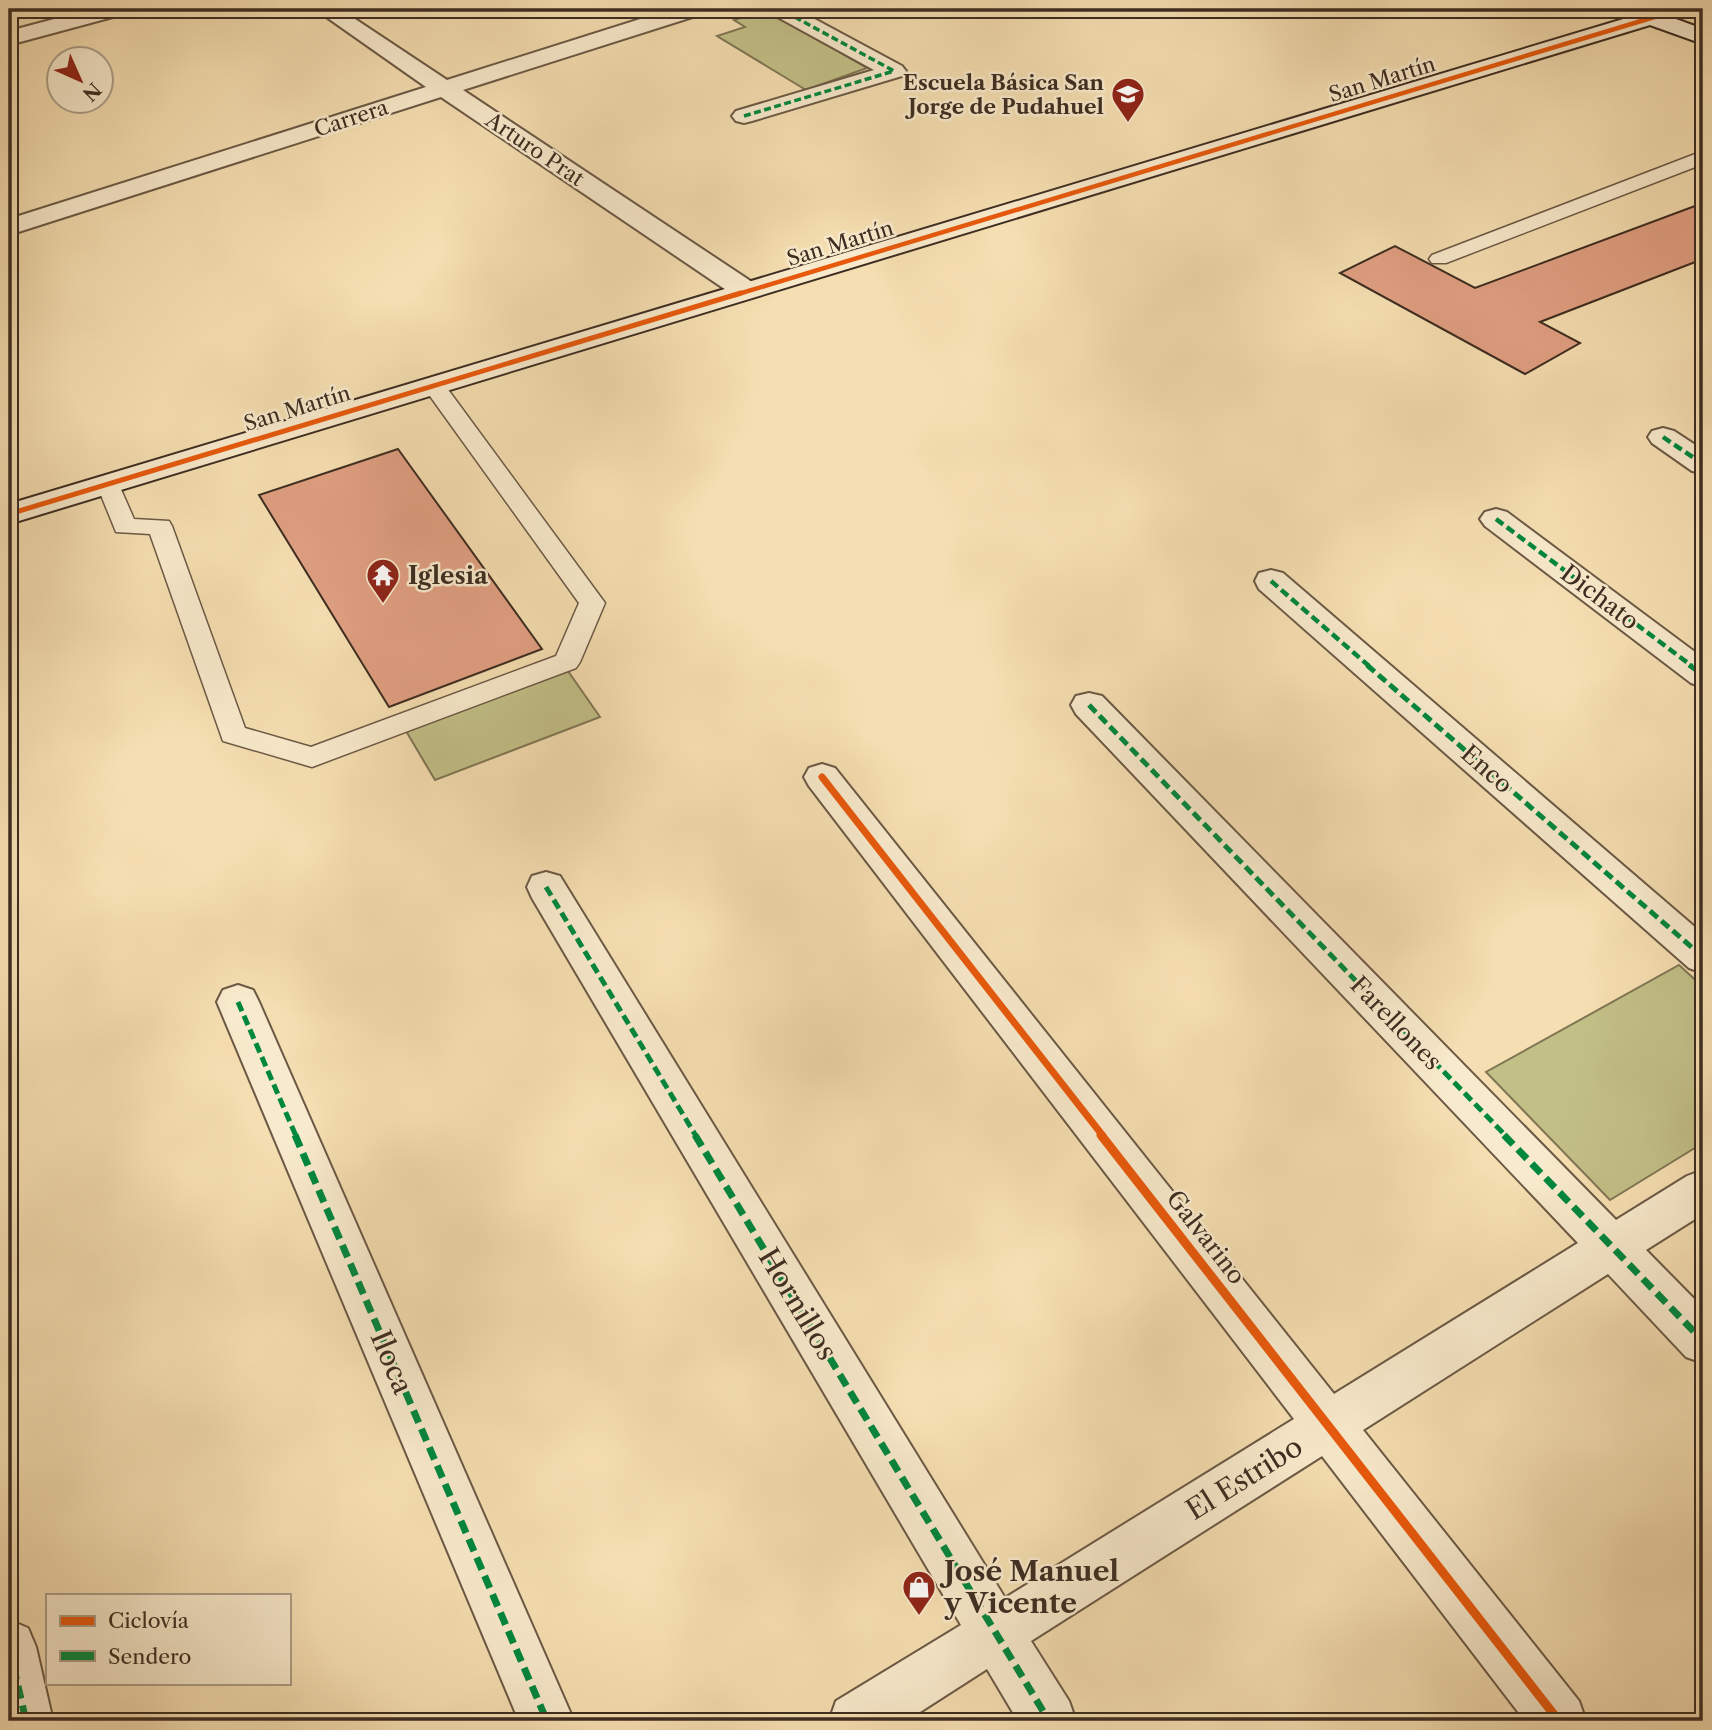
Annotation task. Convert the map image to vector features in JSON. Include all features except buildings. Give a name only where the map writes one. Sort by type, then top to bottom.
[{"type":"street","points":[[9,38],[116,9]]},
{"type":"street","name":"Arturo Prat","points":[[326,9],[745,290]]},
{"type":"street","name":"Carrera","points":[[9,227],[694,9]]},
{"type":"street","points":[[744,116],[894,71],[780,9]]},
{"type":"street","name":"San Martín","points":[[9,514],[1641,13],[1682,9]]},
{"type":"street","points":[[1641,13],[1703,37]]},
{"type":"street","points":[[1662,437],[1703,464]]},
{"type":"street","name":"Dichato","points":[[1496,519],[1703,675]]},
{"type":"street","name":"Enco","points":[[1271,581],[1703,957]]},
{"type":"street","name":"Farellones","points":[[1089,705],[1703,1340]]},
{"type":"street","name":"Galvarino","points":[[822,777],[1559,1721]]},
{"type":"street","name":"Hornillos","points":[[546,887],[1049,1721]]},
{"type":"street","name":"Iloca","points":[[237,1002],[547,1721]]},
{"type":"street","name":"El Estribo","points":[[856,1721],[1703,1190]]},
{"type":"street","points":[[9,1647],[26,1721]]},
{"type":"lane","points":[[1439,259],[1703,156]]},
{"type":"lane","points":[[108,483],[125,527],[160,526],[233,734],[312,757],[567,662],[592,603],[433,385]]},
{"type":"shaded area","points":[[766,10],[867,68],[806,90],[717,36],[745,27],[734,20]]},
{"type":"shaded area","points":[[568,671],[600,717],[435,780],[406,731]]},
{"type":"shaded area","points":[[1679,965],[1703,987],[1703,1143],[1610,1200],[1486,1072]]},
{"type":"marked path","points":[[744,116],[894,71],[780,9]]},
{"type":"marked path","points":[[1663,437],[1703,464]]},
{"type":"marked path","points":[[1496,519],[1703,675]]},
{"type":"marked path","points":[[1271,581],[1703,957]]},
{"type":"marked path","points":[[1089,705],[1703,1341]]},
{"type":"marked path","points":[[546,887],[1049,1721]]},
{"type":"marked path","points":[[238,1002],[547,1721]]},
{"type":"marked path","points":[[9,1647],[26,1721]]},
{"type":"cycle path","points":[[9,514],[1681,9]]},
{"type":"cycle path","points":[[822,777],[1559,1721]]},
{"type":"place","name":"Escuela Básica San Jorge de Pudahuel","points":[[1128,124]]},
{"type":"place","name":"Iglesia","points":[[383,605]]},
{"type":"place","name":"José Manuel y Vicente","points":[[919,1617]]}]
